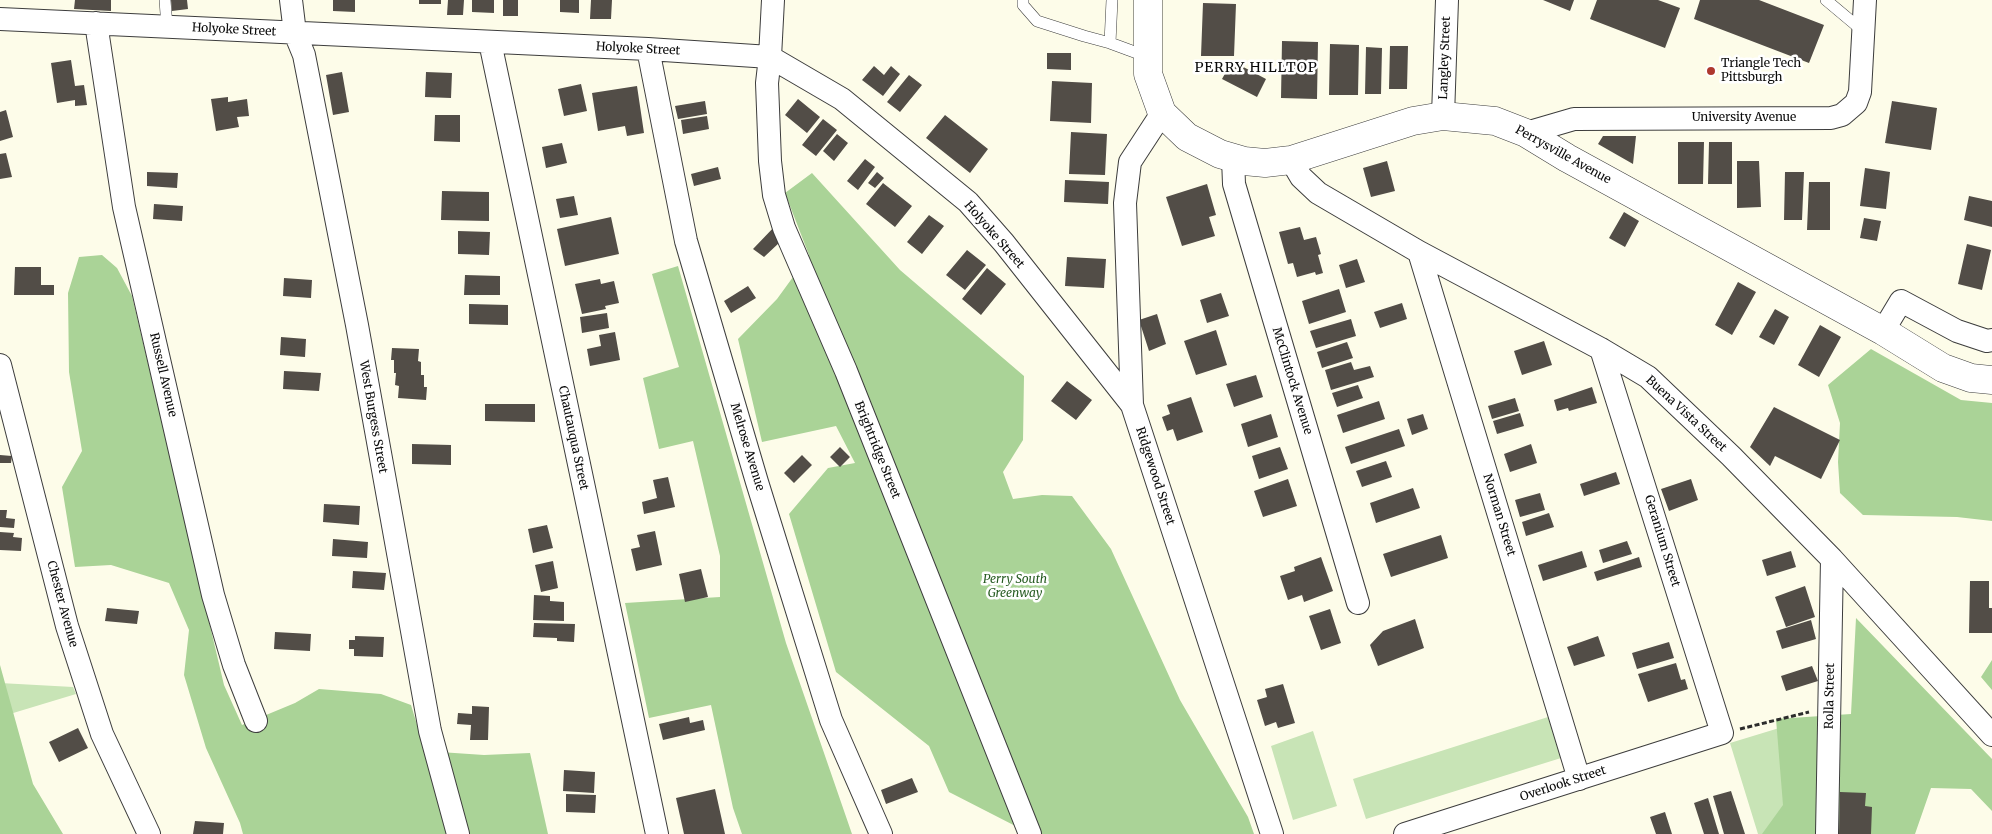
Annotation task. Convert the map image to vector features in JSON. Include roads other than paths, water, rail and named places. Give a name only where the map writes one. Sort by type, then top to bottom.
[{"type":"street","name":"West Burgess Street","points":[[291,0],[295,32],[304,55],[353,306],[430,730],[458,834]]},
{"type":"street","name":"Brightridge Street","points":[[774,0],[767,83],[770,161],[774,196],[784,228],[846,371],[1030,834]]},
{"type":"street","name":"Perrysville Avenue","points":[[1148,0],[1148,74],[1162,113],[1186,137],[1220,154],[1265,163],[1291,160],[1413,122],[1443,116],[1495,120],[1526,133],[1883,331],[1943,368],[1971,378],[1992,380]]},
{"type":"street","name":"Langley Street","points":[[1443,116],[1447,0]]},
{"type":"street","name":"University Avenue","points":[[1526,133],[1574,119],[1831,118],[1842,115],[1856,103],[1860,92],[1865,0]]},
{"type":"street","name":"Holyoke Street","points":[[0,19],[39,10],[96,23],[648,49],[770,57],[842,99],[968,202],[1004,244],[1132,405]]},
{"type":"street","name":"Russell Avenue","points":[[96,23],[126,217],[213,595],[234,665],[256,721]]},
{"type":"street","name":"Chautauqua Street","points":[[490,42],[657,834]]},
{"type":"street","name":"Melrose Avenue","points":[[648,49],[686,241],[831,720],[881,834]]},
{"type":"street","name":"Ridgewood Street","points":[[1162,113],[1130,162],[1125,203],[1132,405],[1272,834]]},
{"type":"street","name":"McClintock Avenue","points":[[1233,158],[1234,184],[1358,603]]},
{"type":"street","name":"Buena Vista Street","points":[[1291,160],[1301,177],[1318,193],[1419,252],[1602,349],[1648,377],[1731,456],[1832,558],[1992,736]]},
{"type":"street","name":"Norman Street","points":[[1419,252],[1579,779]]},
{"type":"street","points":[[1883,331],[1901,301],[1957,331],[1987,341],[1992,340]]},
{"type":"street","name":"Geranium Street","points":[[1602,349],[1722,733]]},
{"type":"street","name":"Chester Avenue","points":[[0,365],[67,626],[99,725],[149,834]]},
{"type":"street","name":"Rolla Street","points":[[1827,834],[1832,558]]},
{"type":"street","name":"Overlook Street","points":[[1404,834],[1722,733]]},
{"type":"lane","points":[[165,0],[168,27]]},
{"type":"lane","points":[[1023,0],[1023,5],[1037,21],[1110,43],[1148,58]]},
{"type":"lane","points":[[1110,43],[1112,0]]},
{"type":"lane","points":[[1826,0],[1864,31]]},
{"type":"place","name":"Triangle Tech Pittsburgh","points":[[1711,71]]},
{"type":"district","name":"PERRY HILLTOP","points":[[1256,68]]},
{"type":"park label","name":"Perry South Greenway","points":[[1015,587]]}]
